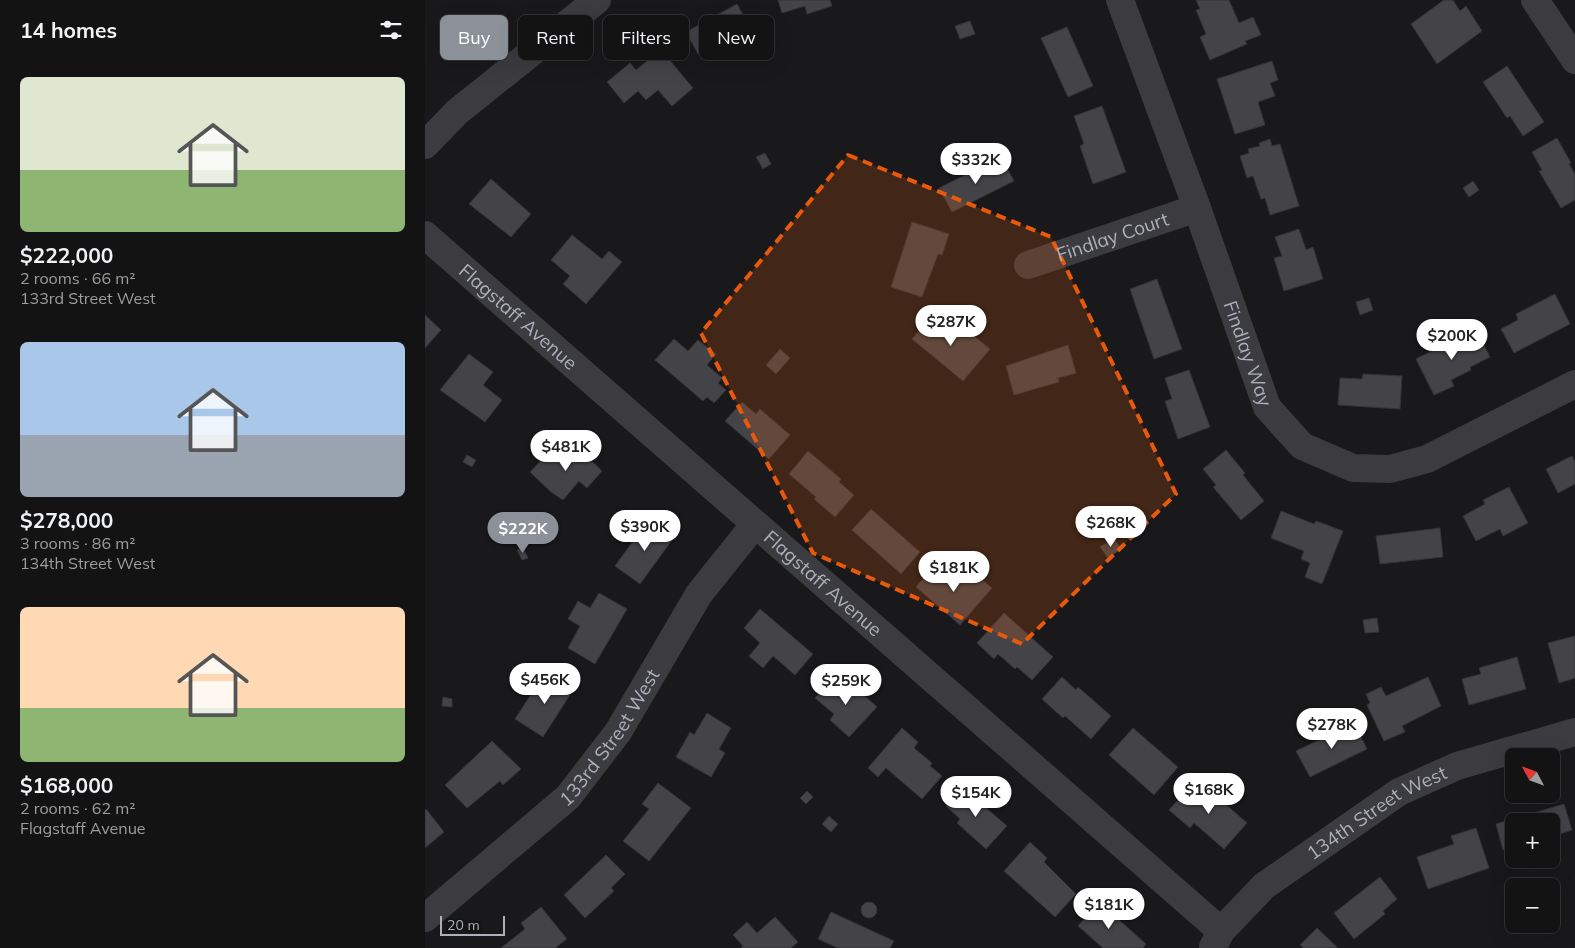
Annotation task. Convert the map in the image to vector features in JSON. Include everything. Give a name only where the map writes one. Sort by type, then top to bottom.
[{"type":"street","points":[[425,145],[457,112],[597,0]]},
{"type":"street","name":"Findlay Way","points":[[1121,0],[1267,408],[1302,446],[1353,468],[1390,469],[1427,460],[1575,384]]},
{"type":"street","points":[[1535,0],[1575,60]]},
{"type":"street","name":"Findlay Court","points":[[1028,265],[1197,208]]},
{"type":"street","name":"Flagstaff Avenue","points":[[425,235],[755,524],[1216,940]]},
{"type":"street","name":"133rd Street West","points":[[425,918],[568,797],[618,732],[699,594],[755,524]]},
{"type":"street","name":"134th Street West","points":[[1216,940],[1264,886],[1399,792],[1457,766],[1575,732]]},
{"type":"highlighted area","points":[[848,155],[1051,237],[1176,494],[1022,644],[813,553],[701,333]]},
{"type":"building","points":[[778,0],[830,0],[832,6],[807,14],[805,6],[782,13]]},
{"type":"building","points":[[1196,0],[1229,0],[1239,23],[1253,17],[1261,35],[1245,41],[1247,44],[1210,60],[1200,37],[1206,34],[1196,10],[1200,9]]},
{"type":"building","points":[[1444,0],[1453,0],[1460,11],[1466,6],[1482,31],[1437,64],[1411,24]]},
{"type":"building","points":[[737,4],[743,15],[717,15]]},
{"type":"building","points":[[970,21],[975,34],[960,39],[955,26]]},
{"type":"building","points":[[699,25],[698,54],[689,38],[689,30]]},
{"type":"building","points":[[1067,27],[1093,86],[1068,97],[1041,38]]},
{"type":"building","points":[[648,60],[669,60],[693,88],[672,106],[658,90],[646,100],[638,91],[624,103],[607,82],[630,63],[636,70]]},
{"type":"building","points":[[1272,61],[1278,80],[1270,83],[1275,96],[1258,102],[1265,125],[1235,134],[1217,79]]},
{"type":"building","points":[[1507,66],[1544,122],[1523,136],[1510,116],[1507,118],[1483,82]]},
{"type":"building","points":[[1102,106],[1126,172],[1093,184],[1080,146],[1084,144],[1074,116]]},
{"type":"building","points":[[1557,138],[1575,174],[1575,200],[1561,208],[1539,171],[1542,170],[1532,152]]},
{"type":"building","points":[[1270,139],[1272,146],[1280,144],[1299,206],[1270,215],[1265,198],[1261,199],[1253,176],[1247,178],[1240,156],[1249,153],[1248,149],[1260,146],[1259,143]]},
{"type":"building","points":[[765,153],[771,164],[763,169],[756,157]]},
{"type":"building","points":[[1001,157],[1014,181],[952,212],[939,188]]},
{"type":"building","points":[[491,179],[531,214],[511,237],[469,204]]},
{"type":"building","points":[[1473,181],[1479,190],[1469,197],[1463,188]]},
{"type":"building","points":[[912,222],[949,234],[942,255],[938,254],[922,297],[891,287]]},
{"type":"building","points":[[1299,229],[1306,250],[1313,247],[1323,279],[1284,291],[1274,258],[1282,256],[1275,237]]},
{"type":"building","points":[[572,235],[602,259],[609,251],[622,262],[586,304],[563,284],[570,276],[551,260]]},
{"type":"building","points":[[1157,279],[1182,349],[1154,359],[1130,289]]},
{"type":"building","points":[[1555,294],[1570,324],[1514,353],[1501,329],[1518,320],[1516,314]]},
{"type":"building","points":[[1369,298],[1373,310],[1360,315],[1356,302]]},
{"type":"building","points":[[933,314],[964,338],[969,332],[990,349],[963,381],[912,339]]},
{"type":"building","points":[[425,315],[441,330],[425,348]]},
{"type":"building","points":[[1476,329],[1490,357],[1470,367],[1471,370],[1451,380],[1454,386],[1434,395],[1416,359]]},
{"type":"building","points":[[674,339],[688,351],[698,340],[716,354],[707,365],[722,378],[718,383],[726,390],[714,403],[707,397],[703,401],[655,360]]},
{"type":"building","points":[[1068,345],[1076,373],[1058,378],[1059,382],[1014,395],[1006,366]]},
{"type":"building","points":[[780,349],[790,358],[776,374],[766,365]]},
{"type":"building","points":[[469,354],[493,372],[483,385],[502,400],[485,422],[440,390]]},
{"type":"building","points":[[1189,370],[1210,427],[1178,439],[1165,401],[1172,399],[1165,378]]},
{"type":"building","points":[[1363,374],[1402,376],[1400,409],[1338,405],[1340,378],[1362,379]]},
{"type":"building","points":[[742,402],[756,414],[760,409],[790,435],[769,459],[725,421]]},
{"type":"building","points":[[568,448],[574,453],[579,449],[602,471],[587,488],[579,481],[563,500],[551,492],[530,472],[550,451],[559,458]]},
{"type":"building","points":[[1226,450],[1264,501],[1241,520],[1213,487],[1216,485],[1203,469]]},
{"type":"building","points":[[808,451],[841,479],[839,482],[854,495],[835,517],[814,499],[816,497],[789,474]]},
{"type":"building","points":[[467,455],[476,460],[472,467],[463,462]]},
{"type":"building","points":[[1572,456],[1575,462],[1575,484],[1558,493],[1546,469]]},
{"type":"building","points":[[1509,487],[1528,523],[1503,536],[1500,529],[1476,541],[1463,516],[1485,504],[1483,500]]},
{"type":"building","points":[[871,509],[920,552],[901,574],[852,530]]},
{"type":"building","points":[[1281,511],[1314,524],[1316,521],[1343,531],[1322,584],[1305,577],[1310,563],[1301,559],[1304,551],[1271,538]]},
{"type":"building","points":[[654,521],[675,536],[640,584],[615,566],[638,534],[642,537]]},
{"type":"building","points":[[1440,528],[1443,557],[1380,564],[1376,536]]},
{"type":"building","points":[[1114,538],[1121,549],[1108,558],[1100,547]]},
{"type":"building","points":[[523,548],[528,558],[522,560],[517,550]]},
{"type":"building","points":[[932,568],[946,579],[950,574],[961,583],[972,571],[992,588],[960,625],[916,587]]},
{"type":"building","points":[[599,593],[627,609],[595,664],[568,648],[580,626],[568,619],[578,601],[590,608]]},
{"type":"building","points":[[760,609],[813,654],[795,675],[773,656],[763,668],[749,656],[760,643],[744,628]]},
{"type":"building","points":[[1004,613],[1053,657],[1032,680],[1017,667],[1015,669],[998,654],[994,659],[977,643]]},
{"type":"building","points":[[1377,618],[1379,632],[1365,633],[1363,620]]},
{"type":"building","points":[[1575,636],[1575,678],[1559,683],[1548,643]]},
{"type":"building","points":[[1517,657],[1526,689],[1469,705],[1462,679],[1481,674],[1479,668]]},
{"type":"building","points":[[553,673],[575,687],[543,737],[515,719],[537,685],[543,689]]},
{"type":"building","points":[[834,676],[853,693],[857,689],[877,707],[849,737],[830,720],[834,714],[815,698]]},
{"type":"building","points":[[1062,677],[1076,690],[1078,687],[1111,716],[1091,739],[1042,699]]},
{"type":"building","points":[[1428,677],[1441,706],[1402,726],[1405,732],[1384,741],[1367,705],[1370,703],[1366,694],[1381,687],[1386,696]]},
{"type":"building","points":[[443,697],[452,699],[452,707],[442,706]]},
{"type":"building","points":[[707,713],[731,728],[719,749],[725,753],[711,777],[676,757],[690,732],[694,735]]},
{"type":"building","points":[[1354,723],[1367,749],[1310,777],[1296,751]]},
{"type":"building","points":[[902,728],[918,742],[914,748],[932,763],[930,766],[942,776],[922,799],[886,768],[878,777],[868,768]]},
{"type":"building","points":[[1133,728],[1178,767],[1154,795],[1109,755]]},
{"type":"building","points":[[492,741],[521,769],[503,785],[500,781],[467,808],[445,785]]},
{"type":"building","points":[[1198,780],[1247,823],[1224,849],[1194,823],[1190,828],[1169,810],[1178,800],[1180,801]]},
{"type":"building","points":[[658,783],[691,808],[649,861],[623,841],[649,809],[642,804]]},
{"type":"building","points":[[962,787],[1007,826],[986,849],[957,823],[960,819],[946,806]]},
{"type":"building","points":[[807,791],[813,797],[806,804],[800,798]]},
{"type":"building","points":[[1564,804],[1572,830],[1560,834],[1560,813],[1533,813]]},
{"type":"building","points":[[425,810],[444,832],[425,848]]},
{"type":"building","points":[[829,816],[838,824],[831,832],[822,824]]},
{"type":"building","points":[[1505,821],[1505,850],[1503,850],[1496,824]]},
{"type":"building","points":[[1476,828],[1489,868],[1428,889],[1417,857],[1454,844],[1451,836]]},
{"type":"building","points":[[1030,842],[1047,858],[1044,862],[1076,894],[1055,917],[1004,871]]},
{"type":"building","points":[[606,855],[625,874],[611,888],[614,891],[585,918],[564,895]]},
{"type":"building","points":[[1380,877],[1397,899],[1383,911],[1385,914],[1354,939],[1334,913]]},
{"type":"building","points":[[869,902],[877,910],[869,918],[861,910]]},
{"type":"building","points":[[1099,902],[1146,944],[1143,948],[1103,948],[1078,926]]},
{"type":"building","points":[[541,907],[567,939],[555,948],[501,948],[525,929],[521,923]]},
{"type":"building","points":[[831,912],[894,941],[890,948],[838,948],[818,939]]},
{"type":"building","points":[[775,917],[798,942],[791,948],[741,948],[743,946],[733,935],[747,922],[757,933]]},
{"type":"building","points":[[1317,928],[1337,948],[1302,948],[1300,945]]}]
